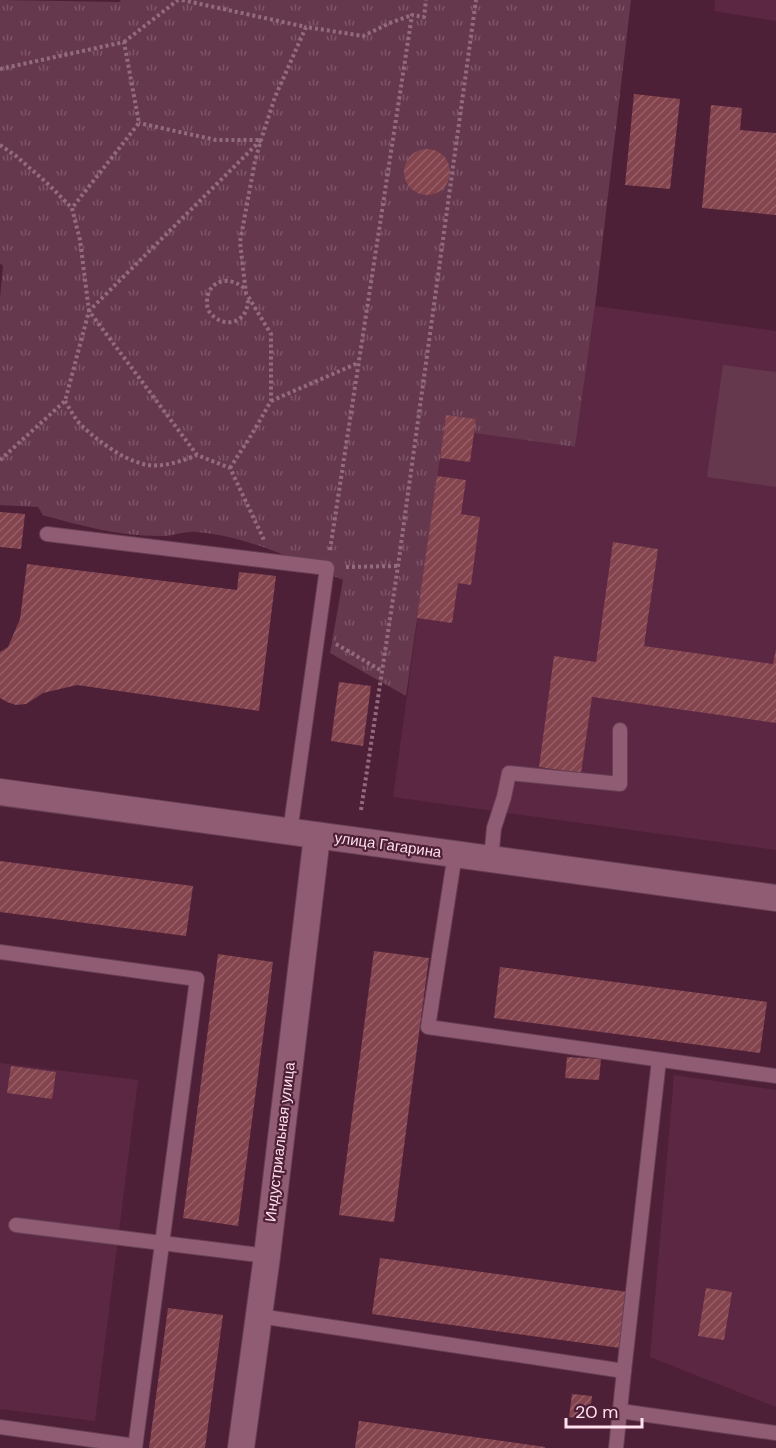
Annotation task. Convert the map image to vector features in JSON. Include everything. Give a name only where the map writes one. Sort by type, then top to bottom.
[{"type":"street","name":"улица Гагарина","points":[[0,792],[776,898]]},
{"type":"street","name":"Индустриальная улица","points":[[241,1448],[267,1256],[317,836]]},
{"type":"lane","points":[[47,534],[327,568],[290,832]]},
{"type":"lane","points":[[491,859],[494,828],[509,773],[620,784],[620,730]]},
{"type":"lane","points":[[455,854],[428,1027],[776,1076]]},
{"type":"lane","points":[[0,952],[197,979],[135,1447],[0,1427]]},
{"type":"lane","points":[[616,1448],[659,1060]]},
{"type":"lane","points":[[16,1225],[267,1256]]},
{"type":"lane","points":[[259,1316],[624,1371]]},
{"type":"lane","points":[[620,1411],[776,1433]]},
{"type":"path","points":[[0,69],[124,42],[180,0],[306,27],[363,36],[412,15],[424,17],[426,0]]},
{"type":"path","points":[[361,810],[398,566],[476,0]]},
{"type":"path","points":[[398,566],[327,568],[412,15]]},
{"type":"path","points":[[230,468],[271,400],[271,333],[244,288],[240,243],[261,140],[275,97],[306,27]]},
{"type":"path","points":[[72,208],[139,123],[124,42]]},
{"type":"path","points":[[139,123],[216,140],[261,140]]},
{"type":"path","points":[[88,311],[261,140]]},
{"type":"path","points":[[0,145],[32,170],[72,208],[80,240],[88,311],[65,401],[0,460]]},
{"type":"path","points":[[244,288],[228,280],[215,285],[209,290],[207,297],[208,310],[218,321],[231,323],[237,321],[246,311],[248,298]]},
{"type":"path","points":[[88,311],[197,455],[230,468],[274,562]]},
{"type":"path","points":[[271,400],[358,363]]},
{"type":"path","points":[[65,401],[79,423],[125,457],[148,465],[172,464],[197,455]]},
{"type":"path","points":[[318,632],[382,671]]},
{"type":"shaded area","points":[[715,0],[776,0],[776,21],[714,11]]},
{"type":"shaded area","points":[[595,306],[776,331],[776,850],[393,797],[446,415],[476,419],[474,433],[575,447]]},
{"type":"shaded area","points":[[0,1063],[138,1080],[95,1421],[0,1409]]},
{"type":"shaded area","points":[[674,1075],[776,1090],[776,1407],[650,1357]]},
{"type":"green space","points":[[0,0],[119,2],[121,0],[631,0],[595,306],[575,447],[474,433],[476,419],[446,416],[406,696],[330,653],[343,580],[271,550],[234,538],[196,532],[164,536],[118,533],[43,515],[38,507],[0,505],[0,298],[3,266],[0,263]]},
{"type":"green space","points":[[723,365],[776,372],[776,487],[707,477]]},
{"type":"building","points":[[634,94],[680,99],[670,189],[625,185]]},
{"type":"building","points":[[711,105],[742,108],[740,130],[776,133],[776,215],[702,208]]},
{"type":"building","points":[[427,149],[443,156],[450,172],[443,188],[427,195],[411,188],[404,172],[411,156]]},
{"type":"building","points":[[446,415],[476,419],[470,462],[440,458]]},
{"type":"building","points":[[437,476],[466,480],[461,514],[480,517],[471,585],[458,583],[452,623],[417,618]]},
{"type":"building","points":[[0,512],[25,514],[21,549],[0,547]]},
{"type":"building","points":[[613,542],[658,549],[644,646],[773,664],[776,649],[776,723],[592,697],[581,773],[539,767],[554,656],[596,662]]},
{"type":"building","points":[[27,564],[237,590],[239,572],[276,576],[259,711],[77,685],[43,693],[26,704],[16,705],[0,698],[0,652],[8,647],[20,619]]},
{"type":"building","points":[[339,682],[371,686],[363,746],[331,741]]},
{"type":"building","points":[[0,861],[193,886],[186,936],[0,912]]},
{"type":"building","points":[[374,951],[429,958],[394,1222],[339,1215]]},
{"type":"building","points":[[218,954],[273,962],[238,1226],[183,1218]]},
{"type":"building","points":[[500,967],[767,1002],[760,1053],[494,1018]]},
{"type":"building","points":[[567,1057],[601,1059],[599,1080],[565,1078]]},
{"type":"building","points":[[11,1066],[56,1072],[52,1099],[7,1093]]},
{"type":"building","points":[[380,1258],[628,1292],[620,1348],[372,1314]]},
{"type":"building","points":[[706,1288],[732,1292],[724,1340],[698,1336]]},
{"type":"building","points":[[168,1308],[223,1315],[205,1448],[149,1448]]},
{"type":"building","points":[[572,1394],[592,1396],[589,1419],[569,1417]]},
{"type":"building","points":[[359,1421],[545,1447],[545,1448],[355,1448]]}]
